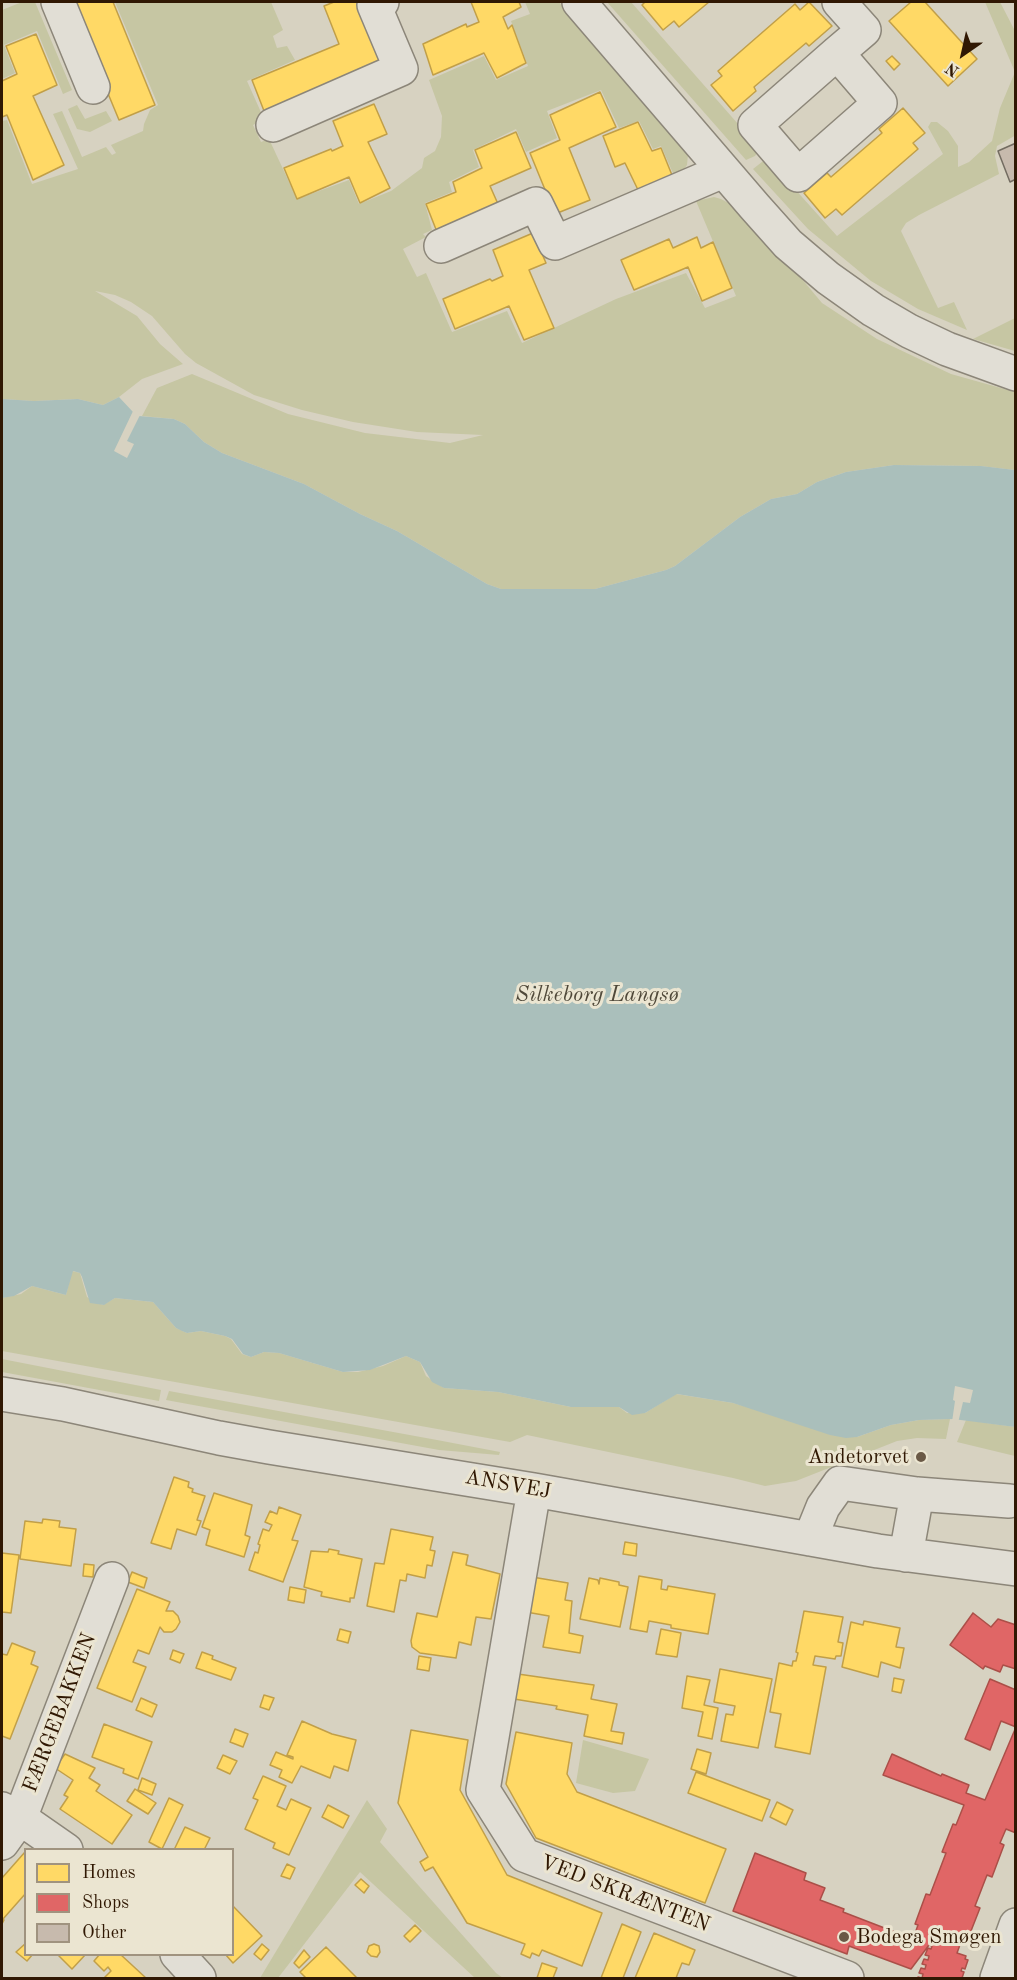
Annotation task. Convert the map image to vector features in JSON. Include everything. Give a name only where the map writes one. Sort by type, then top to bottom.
[{"type":"street","points":[[58,2],[93,87]]},
{"type":"street","points":[[579,2],[788,244],[828,278],[909,332],[947,350],[1016,374]]},
{"type":"street","points":[[837,53],[864,30],[839,2]]},
{"type":"street","points":[[273,125],[401,69],[376,3]]},
{"type":"street","points":[[441,246],[536,204],[555,243],[723,171]]},
{"type":"street","name":"ANSVEJ","points":[[2,1394],[63,1404],[219,1438],[906,1555],[1016,1569]]},
{"type":"street","points":[[810,1539],[823,1507],[840,1483],[917,1494],[1009,1501]]},
{"type":"street","name":"VED SKRÆNTEN","points":[[534,1490],[483,1790],[524,1855],[847,1978]]},
{"type":"street","points":[[906,1555],[917,1494]]},
{"type":"street","name":"FÆRGEBAKKEN","points":[[8,1824],[112,1579]]},
{"type":"street","points":[[8,1824],[62,1848]]},
{"type":"street","points":[[997,1978],[1016,1925]]},
{"type":"street","points":[[179,1956],[199,1978]]},
{"type":"green space","points":[[22,2],[35,2],[72,90],[63,94],[37,31],[4,45],[15,73],[2,79],[2,10]]},
{"type":"green space","points":[[115,2],[271,2],[283,30],[273,36],[277,48],[287,46],[295,60],[247,81],[264,119],[253,125],[261,142],[269,139],[297,199],[349,180],[359,204],[391,191],[422,168],[424,158],[435,151],[441,137],[442,116],[429,80],[484,56],[496,80],[528,66],[511,21],[530,14],[525,2],[559,2],[679,141],[688,154],[687,165],[676,180],[661,146],[653,149],[639,121],[619,128],[601,90],[547,111],[557,138],[526,152],[516,129],[473,150],[479,167],[449,182],[452,192],[425,203],[432,230],[423,234],[426,237],[403,249],[417,277],[426,273],[452,332],[507,311],[522,343],[616,299],[686,273],[705,308],[736,296],[696,201],[714,197],[734,206],[786,260],[822,303],[877,339],[951,374],[1015,392],[1015,470],[980,466],[894,465],[846,472],[817,482],[797,494],[771,499],[740,517],[675,566],[666,570],[595,589],[501,589],[487,584],[397,531],[304,484],[222,453],[204,442],[185,424],[174,419],[142,416],[157,388],[192,374],[288,414],[365,433],[450,443],[483,435],[417,432],[353,422],[302,410],[254,395],[196,363],[185,354],[152,316],[131,302],[115,295],[95,291],[137,316],[160,344],[183,364],[142,379],[119,397],[103,405],[78,399],[34,401],[2,399],[2,121],[7,120],[32,184],[78,169],[53,114],[62,111],[82,157],[106,147],[112,155],[116,153],[111,145],[143,131],[150,110],[158,105]]},
{"type":"green space","points":[[607,2],[631,2],[760,149],[755,156],[746,160]]},
{"type":"green space","points":[[985,2],[1000,2],[1015,31],[1016,135],[997,146],[995,156],[999,174],[919,215],[906,223],[901,231],[938,308],[954,302],[967,330],[918,309],[871,281],[808,229],[753,169],[767,158],[837,236],[943,154],[928,127],[931,122],[937,122],[948,131],[958,146],[958,167],[969,162],[992,141],[1000,108],[1015,72]]},
{"type":"green space","points":[[77,105],[85,119],[106,111],[112,121],[90,132],[77,129],[68,109]]},
{"type":"green space","points":[[1015,318],[1015,351],[973,339]]},
{"type":"green space","points":[[72,1271],[80,1273],[87,1297],[103,1305],[115,1298],[153,1302],[176,1328],[187,1333],[201,1331],[225,1336],[231,1339],[242,1354],[251,1357],[264,1352],[279,1353],[343,1372],[358,1372],[383,1366],[406,1356],[420,1362],[426,1376],[444,1388],[498,1392],[571,1407],[619,1407],[627,1413],[645,1413],[676,1394],[733,1403],[857,1437],[891,1425],[919,1420],[950,1419],[946,1439],[917,1438],[897,1441],[796,1481],[765,1486],[527,1435],[510,1442],[2,1351],[2,1298],[21,1294],[32,1286],[66,1295]]},
{"type":"green space","points":[[2,1359],[161,1390],[159,1401],[2,1372]]},
{"type":"green space","points":[[169,1391],[500,1452],[499,1455],[439,1450],[166,1400]]},
{"type":"green space","points":[[966,1420],[1015,1427],[1015,1456],[957,1442]]},
{"type":"green space","points":[[583,1740],[649,1759],[635,1791],[613,1793],[576,1783]]},
{"type":"green space","points":[[367,1800],[387,1829],[380,1842],[496,1973],[503,1978],[475,1978],[360,1872],[278,1978],[260,1978]]},
{"type":"water","name":"Silkeborg Langsø","points":[[119,397],[139,416],[174,419],[185,424],[204,442],[222,453],[304,484],[397,531],[487,584],[501,589],[595,589],[666,570],[675,566],[740,517],[771,499],[797,494],[817,482],[846,472],[894,465],[981,466],[1015,470],[1015,1427],[953,1419],[919,1420],[891,1425],[857,1437],[846,1438],[830,1435],[733,1403],[677,1394],[645,1413],[632,1415],[619,1407],[571,1407],[498,1392],[444,1388],[432,1382],[420,1362],[406,1356],[370,1370],[343,1372],[279,1353],[264,1352],[251,1357],[243,1354],[232,1339],[225,1336],[201,1331],[187,1333],[176,1328],[153,1302],[115,1298],[104,1305],[90,1303],[80,1273],[73,1271],[66,1295],[32,1286],[14,1296],[2,1298],[2,399],[34,401],[78,399],[103,405]]},
{"type":"pier","points":[[134,409],[141,413],[127,441],[134,444],[127,458],[114,451]]},
{"type":"pier","points":[[955,1386],[973,1390],[970,1403],[963,1402],[958,1423],[952,1422]]},
{"type":"building: Homes","points":[[70,2],[113,2],[155,105],[119,120]]},
{"type":"building: Homes","points":[[334,2],[362,2],[388,62],[266,116],[252,80],[339,44],[324,6]]},
{"type":"building: Homes","points":[[471,2],[519,2],[521,7],[503,17],[508,29],[512,25],[526,63],[497,78],[484,53],[433,75],[423,44],[466,24],[467,27],[479,22]]},
{"type":"building: Homes","points":[[645,2],[709,2],[679,27],[674,21],[663,30],[642,5]]},
{"type":"building: Homes","points":[[809,2],[832,26],[809,46],[806,43],[754,87],[756,91],[733,111],[711,85],[722,76],[718,71],[795,4],[800,10]]},
{"type":"building: Homes","points":[[911,2],[925,2],[977,59],[948,86],[889,21]]},
{"type":"building: Homes","points":[[36,34],[57,85],[33,96],[64,165],[33,180],[7,115],[2,117],[2,81],[17,74],[6,46]]},
{"type":"building: Homes","points":[[892,56],[900,64],[894,70],[886,61]]},
{"type":"building: Homes","points":[[600,92],[616,127],[569,148],[590,200],[555,214],[530,153],[560,140],[550,115]]},
{"type":"building: Homes","points":[[374,104],[387,134],[368,142],[390,188],[360,203],[349,177],[297,199],[284,168],[343,146],[333,121]]},
{"type":"building: Homes","points":[[903,108],[925,133],[913,143],[918,149],[842,215],[836,209],[825,218],[804,193],[827,173],[831,177],[882,133],[879,129]]},
{"type":"building: Homes","points":[[638,122],[652,151],[661,148],[674,180],[640,194],[625,163],[615,167],[603,136]]},
{"type":"building: Homes","points":[[516,132],[531,168],[490,186],[498,204],[439,237],[426,204],[456,192],[453,182],[482,168],[475,150]]},
{"type":"building: Homes","points":[[533,233],[546,263],[529,270],[554,328],[524,340],[509,306],[455,329],[443,299],[490,279],[492,281],[503,276],[493,250]]},
{"type":"building: Homes","points":[[697,237],[701,248],[713,242],[732,288],[702,301],[688,267],[634,290],[621,260],[669,239],[673,248]]},
{"type":"building: Homes","points":[[174,1477],[189,1482],[188,1487],[193,1489],[192,1492],[205,1496],[197,1520],[201,1521],[196,1535],[177,1529],[171,1549],[151,1543]]},
{"type":"building: Homes","points":[[214,1493],[252,1505],[245,1535],[250,1537],[244,1557],[206,1545],[210,1530],[202,1527]]},
{"type":"building: Homes","points":[[279,1507],[301,1515],[292,1540],[298,1541],[283,1582],[249,1570],[255,1552],[258,1553],[260,1545],[258,1544],[263,1529],[269,1531],[272,1525],[265,1522],[270,1511],[277,1514]]},
{"type":"building: Homes","points":[[43,1519],[60,1521],[59,1527],[76,1529],[71,1566],[20,1559],[25,1521],[42,1523]]},
{"type":"building: Homes","points":[[391,1529],[433,1537],[430,1550],[435,1551],[432,1566],[427,1565],[425,1578],[407,1574],[406,1581],[400,1580],[394,1612],[367,1606],[375,1563],[384,1564]]},
{"type":"building: Homes","points":[[625,1542],[637,1544],[636,1556],[623,1554]]},
{"type":"building: Homes","points":[[329,1549],[339,1551],[338,1554],[362,1559],[354,1598],[350,1598],[350,1602],[321,1596],[322,1592],[304,1587],[311,1551],[328,1552]]},
{"type":"building: Homes","points":[[453,1552],[468,1555],[466,1565],[500,1574],[491,1619],[476,1617],[471,1645],[459,1642],[456,1658],[420,1653],[412,1647],[411,1641],[417,1613],[437,1617]]},
{"type":"building: Homes","points":[[2,1553],[19,1555],[11,1613],[2,1612]]},
{"type":"building: Homes","points":[[84,1564],[94,1565],[93,1577],[83,1576]]},
{"type":"building: Homes","points":[[132,1572],[147,1578],[144,1588],[128,1582]]},
{"type":"building: Homes","points":[[639,1576],[662,1580],[661,1589],[667,1590],[668,1586],[715,1594],[708,1634],[671,1628],[671,1625],[649,1621],[647,1632],[630,1629]]},
{"type":"building: Homes","points":[[532,1577],[568,1583],[565,1600],[572,1601],[569,1633],[583,1636],[580,1653],[543,1647],[549,1616],[526,1612]]},
{"type":"building: Homes","points":[[589,1578],[598,1580],[599,1584],[600,1578],[619,1582],[619,1585],[628,1587],[620,1627],[580,1619]]},
{"type":"building: Homes","points":[[290,1587],[306,1590],[304,1603],[288,1600]]},
{"type":"building: Homes","points":[[137,1589],[170,1602],[166,1611],[173,1611],[180,1622],[172,1632],[164,1632],[160,1627],[149,1654],[138,1650],[133,1662],[146,1667],[132,1702],[97,1688]]},
{"type":"building: Homes","points":[[804,1611],[843,1617],[838,1642],[843,1643],[841,1656],[836,1656],[835,1659],[815,1656],[813,1665],[826,1667],[810,1754],[775,1747],[781,1714],[770,1712],[779,1663],[792,1666],[793,1661],[796,1661]]},
{"type":"building: Homes","points":[[864,1621],[900,1628],[896,1647],[904,1648],[900,1668],[881,1662],[878,1677],[842,1667],[851,1622],[863,1625]]},
{"type":"building: Homes","points":[[340,1629],[351,1632],[348,1643],[337,1640]]},
{"type":"building: Homes","points":[[661,1629],[681,1633],[677,1657],[656,1654]]},
{"type":"building: Homes","points":[[12,1643],[35,1652],[31,1664],[38,1667],[10,1739],[2,1736],[2,1654],[7,1655]]},
{"type":"building: Homes","points":[[173,1650],[184,1654],[180,1663],[170,1659]]},
{"type":"building: Homes","points":[[202,1652],[213,1656],[212,1659],[236,1668],[231,1680],[196,1668]]},
{"type":"building: Homes","points":[[419,1656],[431,1658],[429,1671],[417,1669]]},
{"type":"building: Homes","points":[[720,1669],[772,1679],[758,1748],[721,1741],[726,1714],[733,1715],[735,1706],[714,1702]]},
{"type":"building: Homes","points":[[518,1674],[594,1685],[591,1699],[617,1704],[611,1731],[624,1733],[622,1744],[584,1736],[588,1715],[556,1709],[557,1706],[514,1699]]},
{"type":"building: Homes","points":[[687,1676],[710,1680],[704,1705],[718,1708],[712,1739],[698,1736],[703,1712],[682,1708]]},
{"type":"building: Homes","points":[[894,1678],[904,1680],[901,1693],[892,1691]]},
{"type":"building: Homes","points":[[264,1695],[274,1698],[269,1710],[260,1707]]},
{"type":"building: Homes","points":[[141,1698],[157,1705],[152,1717],[136,1710]]},
{"type":"building: Homes","points":[[302,1721],[332,1734],[356,1740],[348,1771],[334,1766],[330,1778],[301,1766],[292,1783],[279,1777],[282,1770],[270,1765],[276,1752],[293,1759],[287,1755]]},
{"type":"building: Homes","points":[[104,1724],[152,1742],[138,1779],[123,1773],[124,1769],[92,1757]]},
{"type":"building: Homes","points":[[235,1729],[248,1734],[243,1747],[230,1742]]},
{"type":"building: Homes","points":[[411,1730],[468,1740],[460,1790],[507,1875],[602,1913],[582,1966],[542,1950],[539,1956],[532,1953],[530,1958],[521,1954],[525,1944],[467,1923],[433,1867],[425,1871],[420,1862],[428,1857],[398,1803]]},
{"type":"building: Homes","points":[[516,1732],[572,1743],[567,1774],[577,1792],[726,1849],[705,1903],[536,1838],[506,1784]]},
{"type":"building: Homes","points":[[697,1749],[711,1753],[706,1774],[691,1769]]},
{"type":"building: Homes","points":[[65,1754],[95,1768],[89,1778],[100,1785],[96,1791],[132,1815],[112,1844],[60,1809],[68,1797],[64,1795],[73,1780],[55,1768]]},
{"type":"building: Homes","points":[[223,1755],[237,1761],[230,1774],[217,1768]]},
{"type":"building: Homes","points":[[696,1772],[770,1800],[762,1821],[688,1793]]},
{"type":"building: Homes","points":[[263,1776],[286,1786],[277,1806],[286,1810],[291,1799],[311,1808],[289,1855],[273,1848],[275,1843],[245,1829],[258,1800],[253,1798]]},
{"type":"building: Homes","points":[[142,1778],[156,1784],[152,1795],[138,1790]]},
{"type":"building: Homes","points":[[135,1789],[156,1803],[148,1814],[127,1801]]},
{"type":"building: Homes","points":[[169,1798],[183,1805],[162,1848],[149,1842]]},
{"type":"building: Homes","points":[[777,1802],[793,1810],[786,1825],[770,1817]]},
{"type":"building: Homes","points":[[328,1805],[349,1816],[343,1828],[322,1817]]},
{"type":"building: Homes","points":[[185,1827],[210,1838],[205,1848],[175,1848]]},
{"type":"building: Homes","points":[[24,1853],[24,1895],[3,1919],[2,1924],[2,1878]]},
{"type":"building: Homes","points":[[287,1864],[295,1868],[290,1879],[281,1876]]},
{"type":"building: Homes","points":[[361,1879],[369,1886],[364,1893],[355,1885]]},
{"type":"building: Homes","points":[[234,1907],[262,1936],[233,1963],[227,1956],[234,1956]]},
{"type":"building: Homes","points":[[622,1924],[641,1932],[623,1978],[601,1978]]},
{"type":"building: Homes","points":[[415,1925],[421,1931],[410,1942],[404,1936]]},
{"type":"building: Homes","points":[[654,1933],[695,1950],[689,1965],[682,1963],[676,1978],[635,1978]]},
{"type":"building: Homes","points":[[262,1944],[269,1950],[261,1960],[254,1954]]},
{"type":"building: Homes","points":[[374,1944],[379,1946],[380,1952],[377,1957],[367,1952],[369,1946]]},
{"type":"building: Homes","points":[[24,1945],[24,1956],[31,1956],[27,1961],[16,1952]]},
{"type":"building: Homes","points":[[326,1947],[357,1978],[306,1978],[300,1972]]},
{"type":"building: Homes","points":[[304,1950],[310,1957],[299,1968],[294,1963]]},
{"type":"building: Homes","points":[[59,1956],[84,1956],[72,1969]]},
{"type":"building: Homes","points":[[98,1956],[122,1956],[146,1978],[104,1978],[111,1971],[108,1967],[104,1971],[94,1961]]},
{"type":"building: Homes","points":[[542,1963],[557,1968],[553,1978],[537,1978]]},
{"type":"building: Shops","points":[[973,1613],[991,1627],[998,1619],[1016,1625],[1016,1669],[1003,1665],[1000,1672],[985,1666],[983,1669],[950,1645]]},
{"type":"building: Shops","points":[[990,1679],[1016,1690],[1016,1727],[1001,1721],[990,1750],[965,1739]]},
{"type":"building: Shops","points":[[1016,1727],[1016,1833],[1006,1829],[1000,1843],[1004,1845],[992,1877],[987,1875],[975,1906],[980,1908],[969,1936],[964,1934],[957,1953],[966,1956],[965,1959],[968,1960],[965,1969],[962,1968],[961,1971],[964,1972],[962,1978],[922,1978],[923,1974],[919,1973],[921,1968],[925,1969],[926,1965],[922,1964],[924,1959],[928,1960],[929,1956],[925,1955],[928,1948],[931,1949],[932,1946],[929,1945],[911,1969],[849,1946],[847,1954],[733,1911],[755,1853],[806,1873],[804,1880],[825,1888],[820,1900],[844,1909],[843,1912],[913,1939],[918,1925],[915,1924],[926,1894],[930,1895],[946,1853],[942,1852],[953,1824],[956,1825],[964,1805],[883,1775],[892,1754],[941,1776],[942,1774],[969,1785],[966,1793],[985,1800]]},
{"type":"building: Other","points":[[1016,143],[1016,179],[1010,182],[998,151]]},
{"type":"place","name":"Andetorvet","points":[[921,1457]]},
{"type":"place","name":"Bodega Smøgen","points":[[844,1937]]}]
